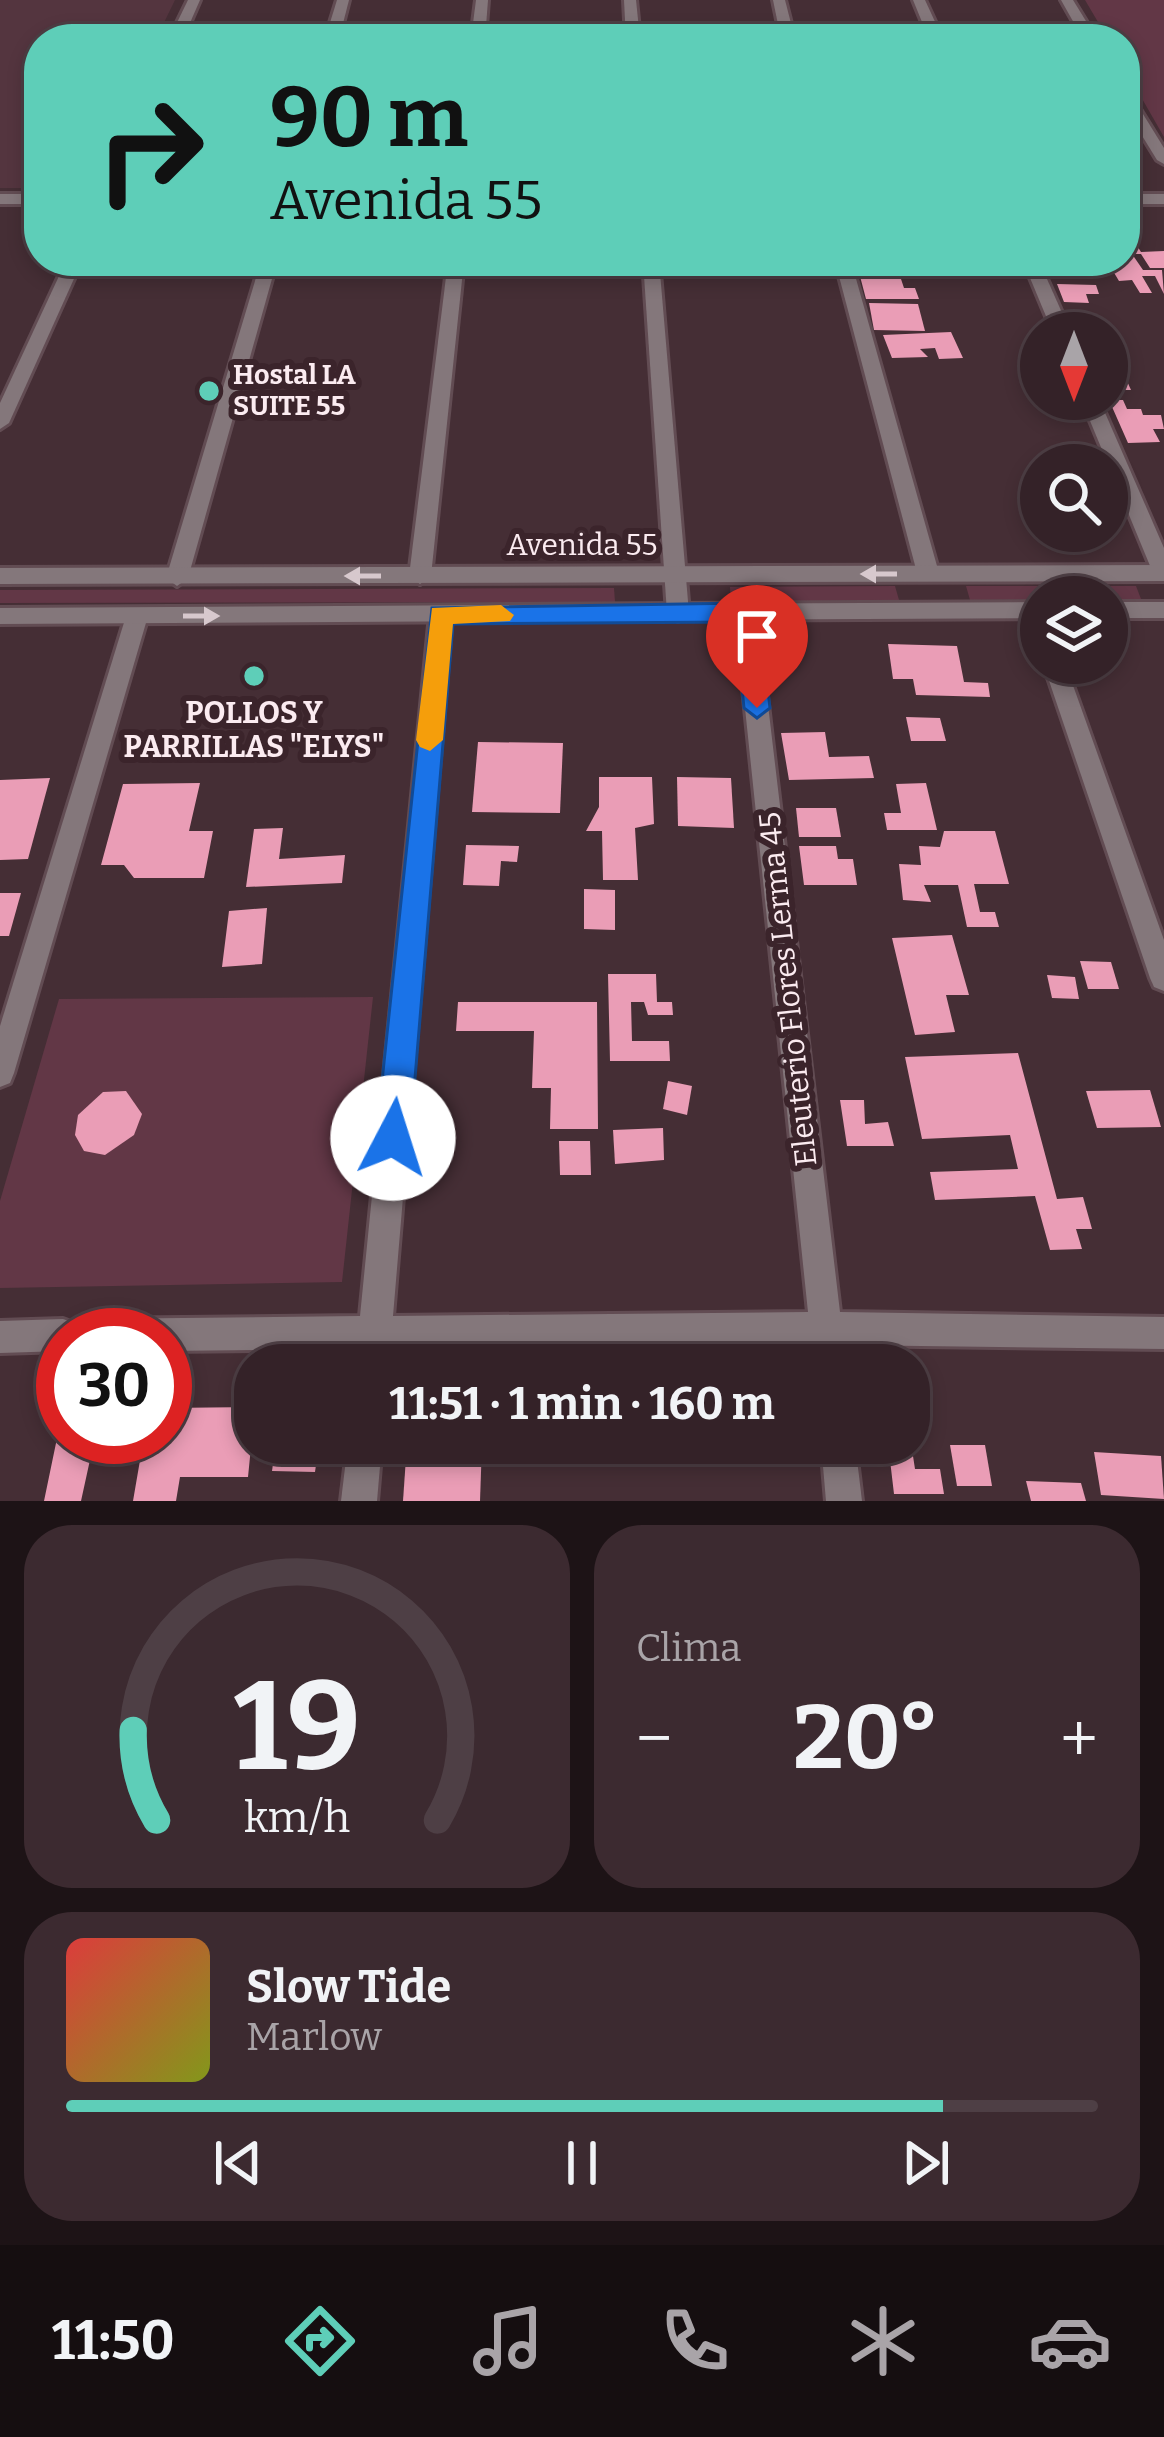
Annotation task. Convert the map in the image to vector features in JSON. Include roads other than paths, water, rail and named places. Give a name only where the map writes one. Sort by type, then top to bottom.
[{"type":"street","points":[[1140,121],[1164,160]]},
{"type":"street","points":[[2,412],[67,276]]},
{"type":"street","points":[[177,578],[265,276]]},
{"type":"street","points":[[420,576],[454,276]]},
{"type":"street","points":[[652,276],[678,613]]},
{"type":"street","points":[[847,276],[928,573]]},
{"type":"street","points":[[1037,276],[1053,312]]},
{"type":"street","points":[[1099,420],[1164,573]]},
{"type":"street","name":"Avenida 55","points":[[0,576],[1164,573]]},
{"type":"street","points":[[1128,610],[1164,610]]},
{"type":"street","points":[[0,616],[746,612],[1020,616]]},
{"type":"street","name":"Eleuterio Flores Lerma 45","points":[[746,612],[828,1344]]},
{"type":"street","points":[[374,1344],[441,615]]},
{"type":"street","points":[[0,1073],[137,616]]},
{"type":"street","points":[[1061,684],[1164,978]]},
{"type":"street","points":[[192,1333],[826,1328],[1164,1333]]},
{"type":"street","points":[[0,1337],[36,1336]]},
{"type":"street","points":[[359,1501],[362,1464]]},
{"type":"street","points":[[840,1464],[844,1501]]},
{"type":"place","name":"Hostal LA SUITE 55","points":[[209,391]]},
{"type":"place","name":"POLLOS Y PARRILLAS \"ELYS\"","points":[[254,676]]}]
